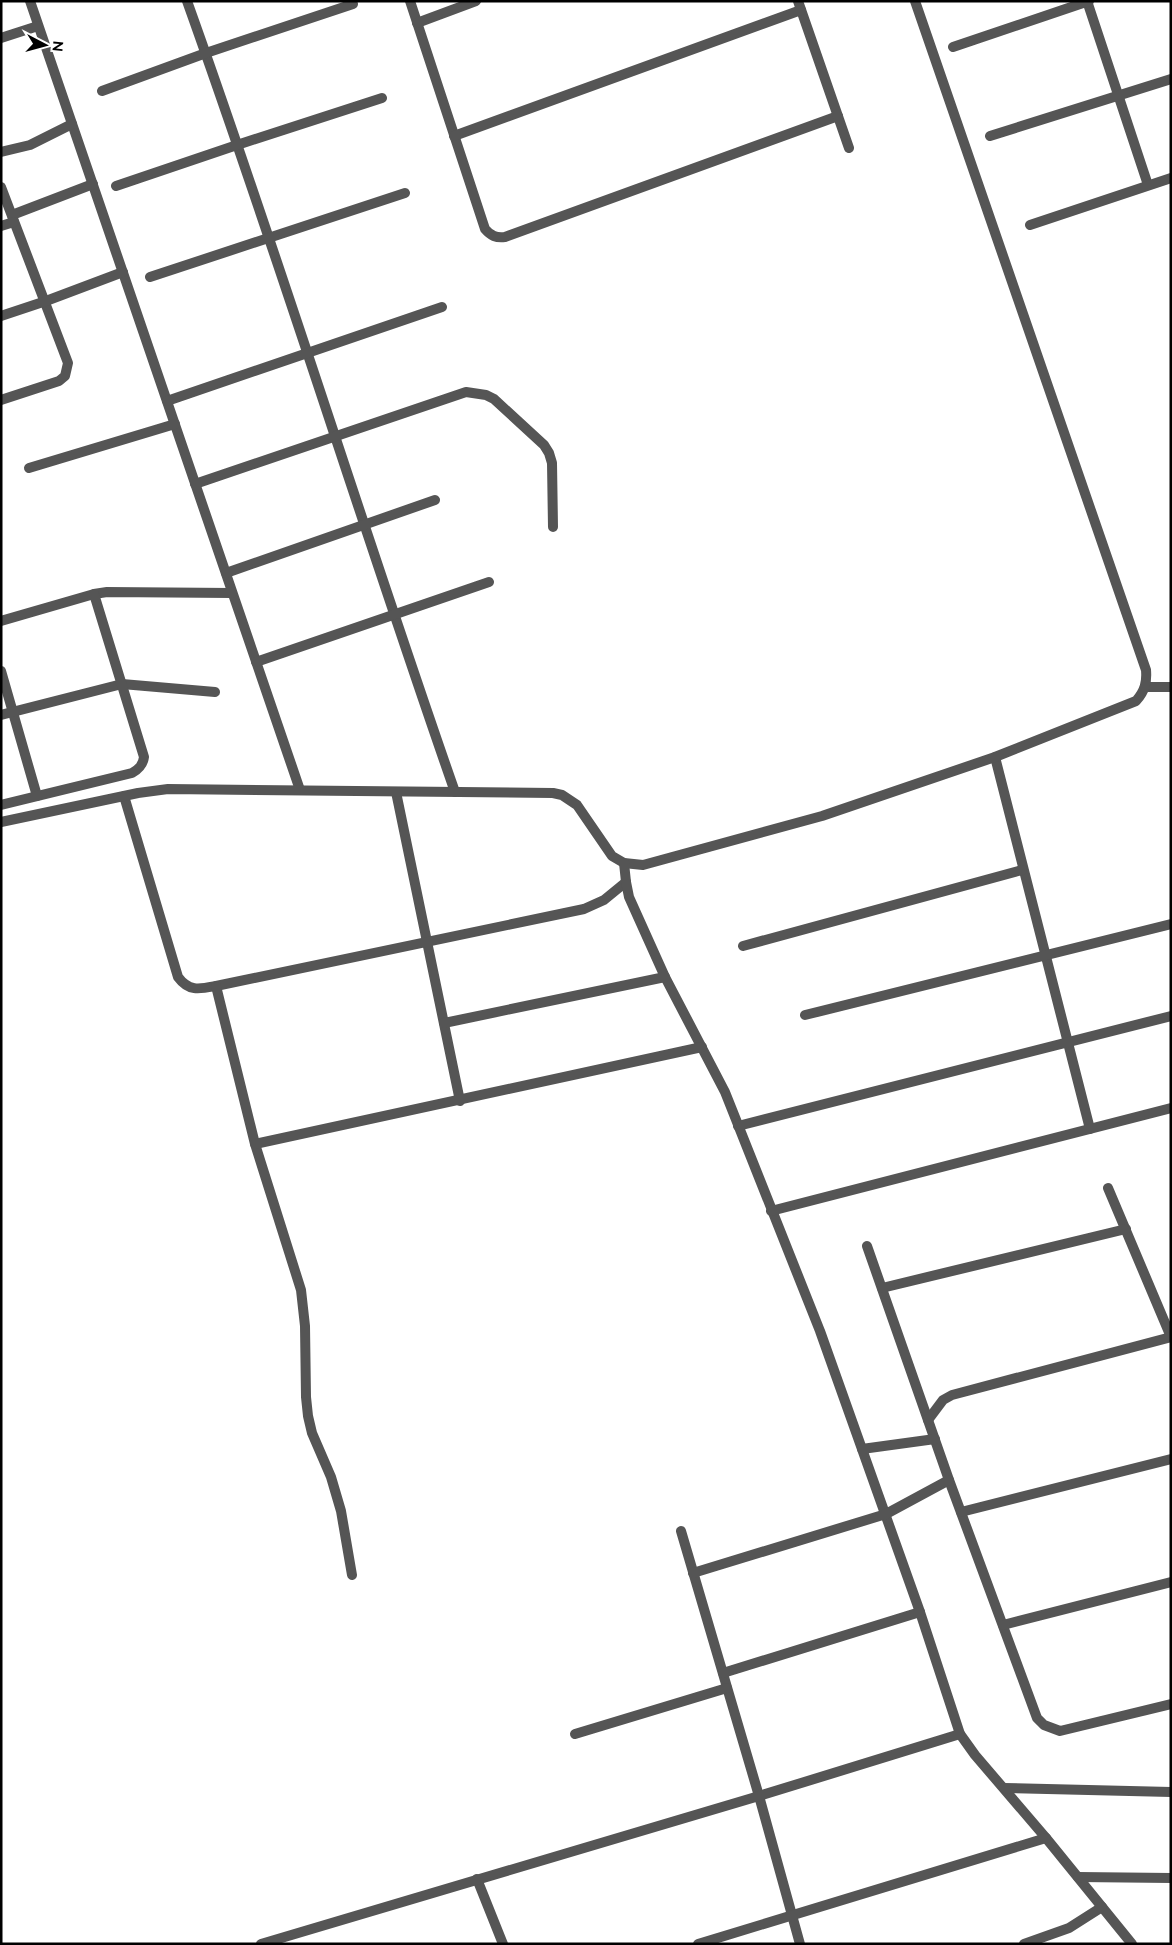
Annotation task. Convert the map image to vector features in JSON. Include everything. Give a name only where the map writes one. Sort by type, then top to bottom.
[{"type":"street","points":[[30,1],[300,790]]},
{"type":"street","points":[[187,1],[308,351],[393,615],[455,792]]},
{"type":"street","points":[[410,1],[485,229],[498,238],[838,116]]},
{"type":"street","points":[[417,23],[476,1]]},
{"type":"street","points":[[1,822],[124,796],[168,789],[553,793],[562,795],[577,805],[612,856],[624,863],[643,865],[822,816],[994,757],[1136,700],[1145,687],[1147,679],[1146,670],[915,1]]},
{"type":"street","points":[[953,47],[1088,1],[1148,186]]},
{"type":"street","points":[[102,91],[206,53],[353,4]]},
{"type":"street","points":[[454,136],[799,6],[849,148]]},
{"type":"street","points":[[1,38],[38,26]]},
{"type":"street","points":[[990,136],[1171,79]]},
{"type":"street","points":[[116,186],[382,98]]},
{"type":"street","points":[[1,152],[30,145],[72,124]]},
{"type":"street","points":[[1030,226],[1171,178]]},
{"type":"street","points":[[1,226],[13,218],[93,184]]},
{"type":"street","points":[[1,187],[68,363],[65,376],[59,381],[1,400]]},
{"type":"street","points":[[150,277],[405,193]]},
{"type":"street","points":[[1,316],[123,272]]},
{"type":"street","points":[[167,401],[442,306]]},
{"type":"street","points":[[195,484],[466,392],[486,395],[494,399],[544,445],[552,463],[553,527]]},
{"type":"street","points":[[29,468],[175,424]]},
{"type":"street","points":[[226,573],[436,500]]},
{"type":"street","points":[[256,662],[489,582]]},
{"type":"street","points":[[1,621],[94,594],[107,592],[232,593]]},
{"type":"street","points":[[1,805],[132,773],[143,763],[144,757],[94,594]]},
{"type":"street","points":[[1,671],[37,796]]},
{"type":"street","points":[[1,715],[122,684],[215,692]]},
{"type":"street","points":[[1145,687],[1171,687]]},
{"type":"street","points":[[994,757],[1090,1129]]},
{"type":"street","points":[[396,792],[460,1101]]},
{"type":"street","points":[[124,796],[178,977],[183,984],[200,989],[584,908],[604,900],[626,882]]},
{"type":"street","points":[[624,863],[629,897],[665,977],[725,1092],[820,1331],[886,1514],[960,1734],[975,1755],[1046,1838],[1132,1944]]},
{"type":"street","points":[[743,946],[1022,870]]},
{"type":"street","points":[[805,1015],[1171,924]]},
{"type":"street","points":[[444,1023],[665,977]]},
{"type":"street","points":[[216,986],[255,1144],[301,1290],[305,1326],[308,1416],[312,1433],[331,1477],[342,1511],[352,1575]]},
{"type":"street","points":[[738,1126],[1067,1044],[1171,1016]]},
{"type":"street","points":[[255,1144],[702,1047]]},
{"type":"street","points":[[771,1211],[1171,1108]]},
{"type":"street","points":[[928,1420],[942,1400],[952,1395],[1171,1337],[1108,1188]]},
{"type":"street","points":[[882,1288],[1126,1230]]},
{"type":"street","points":[[867,1246],[949,1480],[1037,1718],[1051,1729],[1060,1731],[1079,1728],[1171,1704]]},
{"type":"street","points":[[862,1449],[935,1438]]},
{"type":"street","points":[[961,1512],[1171,1459]]},
{"type":"street","points":[[693,1573],[886,1514],[949,1480]]},
{"type":"street","points":[[681,1531],[759,1796],[800,1944]]},
{"type":"street","points":[[1003,1625],[1171,1582]]},
{"type":"street","points":[[723,1673],[920,1612]]},
{"type":"street","points":[[575,1734],[727,1688]]},
{"type":"street","points":[[261,1944],[759,1796],[960,1734]]},
{"type":"street","points":[[1004,1788],[1171,1792]]},
{"type":"street","points":[[698,1944],[1046,1838]]},
{"type":"street","points":[[1078,1877],[1171,1878]]},
{"type":"street","points":[[477,1879],[503,1944]]},
{"type":"street","points":[[1024,1944],[1054,1935],[1069,1928],[1102,1907]]}]
